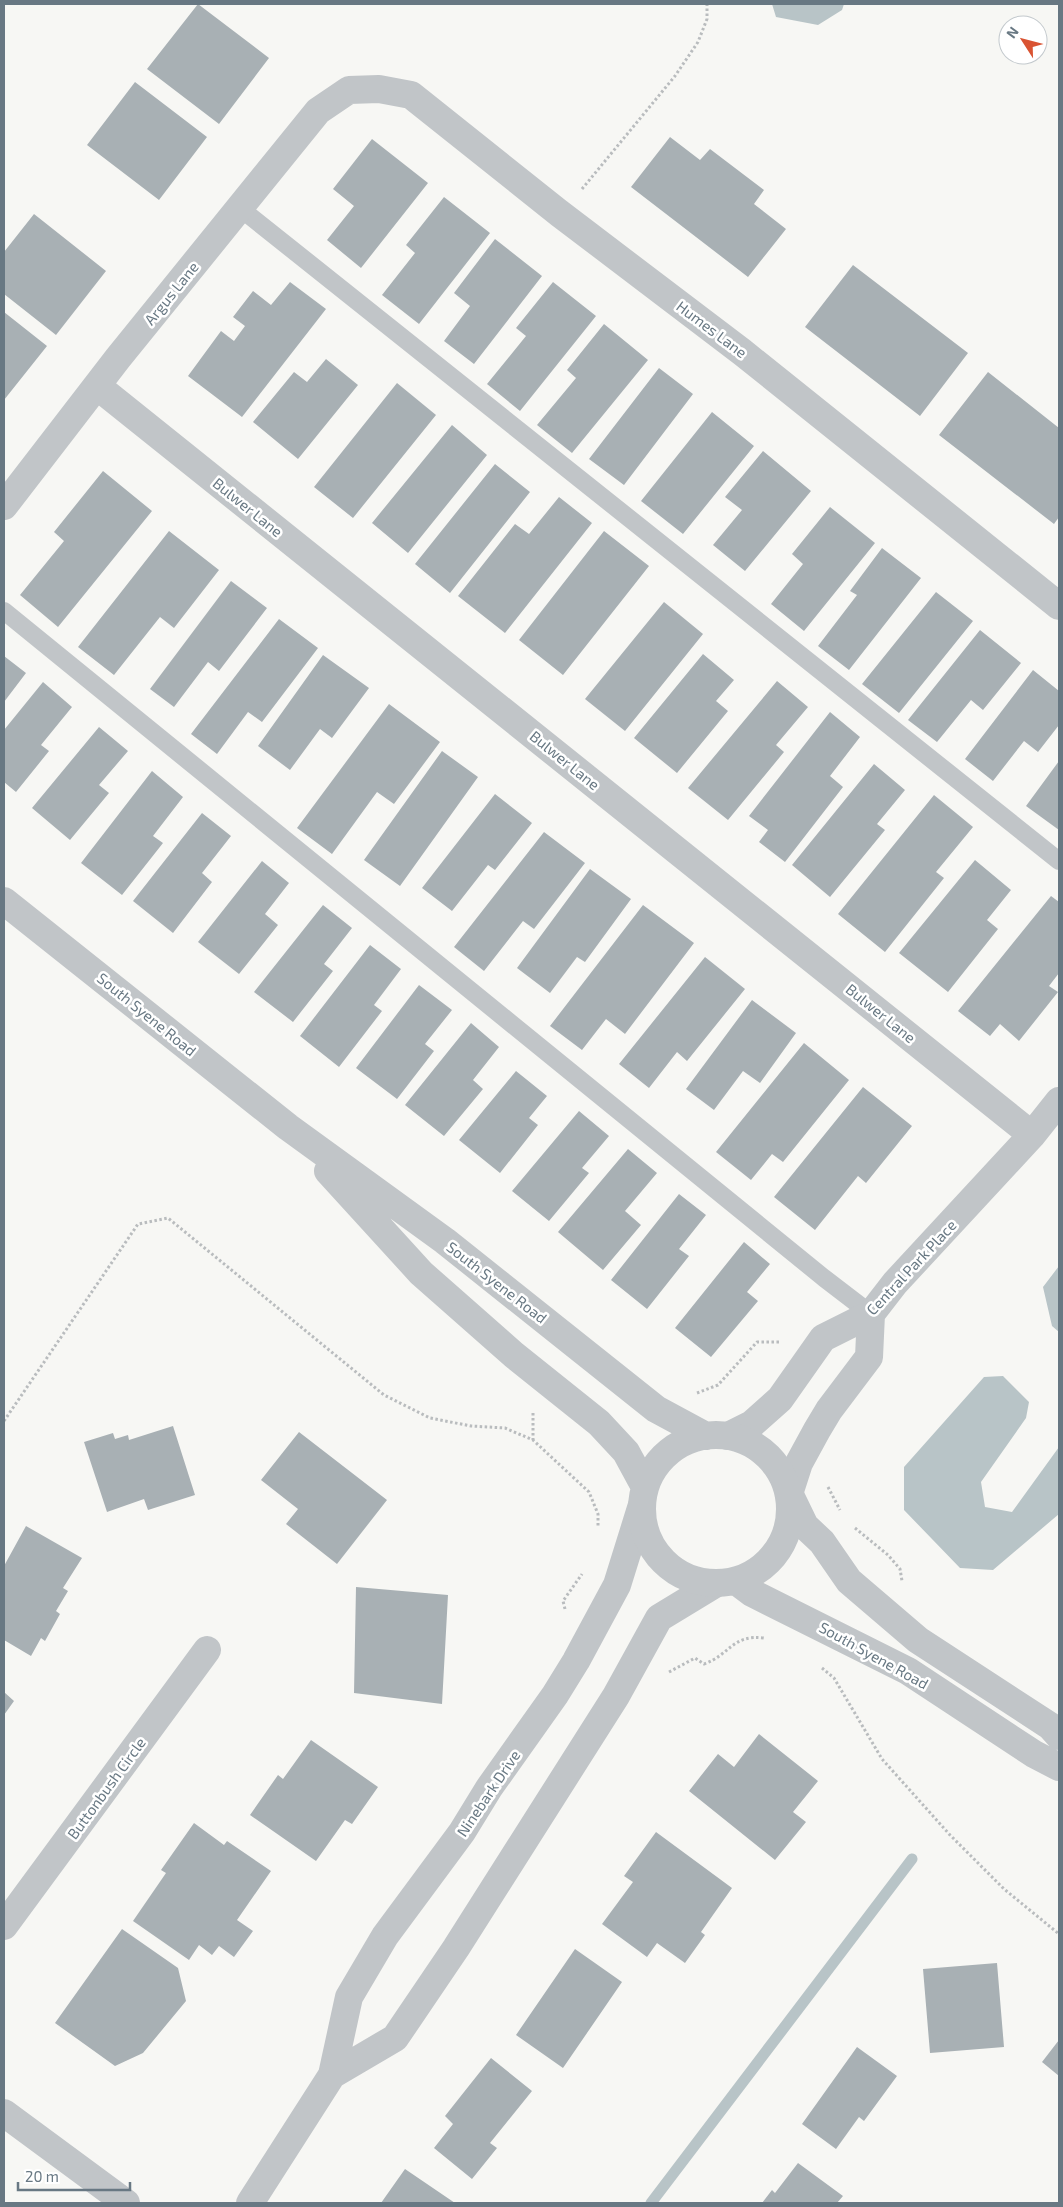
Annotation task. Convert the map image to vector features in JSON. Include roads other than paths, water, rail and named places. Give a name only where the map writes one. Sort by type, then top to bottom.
[{"type":"street","name":"Humes Lane","points":[[349,90],[380,89],[410,95],[559,213],[742,352],[1059,606]]},
{"type":"street","name":"Argus Lane","points":[[4,506],[97,386],[318,111],[349,90]]},
{"type":"street","name":"Bulwer Lane","points":[[97,386],[1032,1135]]},
{"type":"street","name":"South Syene Road","points":[[4,901],[288,1127],[445,1241],[656,1409],[717,1436],[750,1442],[767,1455],[781,1473],[789,1494],[806,1526],[822,1542],[849,1581],[918,1640],[1050,1726],[1059,1736]]},
{"type":"street","name":"Central Park Place","points":[[717,1436],[752,1424],[780,1399],[823,1338],[871,1314],[895,1283],[1032,1135],[1059,1101]]},
{"type":"street","name":"South Syene Road","points":[[288,1127],[421,1273],[514,1355],[598,1423],[626,1452],[643,1498],[643,1527],[651,1546],[662,1561],[677,1573],[695,1581],[726,1583],[752,1593],[908,1671],[1034,1754],[1059,1767]]},
{"type":"street","points":[[789,1494],[799,1463],[817,1430],[829,1410],[870,1357],[871,1314]]},
{"type":"street","points":[[643,1498],[654,1468],[668,1452],[686,1441],[717,1436]]},
{"type":"street","name":"South Syene Road","points":[[726,1583],[757,1572],[773,1557],[785,1538],[790,1516],[789,1494]]},
{"type":"street","name":"Ninebark Drive","points":[[250,2203],[332,2075],[349,1997],[385,1936],[462,1832],[489,1788],[556,1695],[617,1585],[643,1498]]},
{"type":"street","name":"Ninebark Drive","points":[[332,2075],[395,2038],[456,1948],[611,1704],[659,1618],[726,1583]]},
{"type":"street","name":"Buttonbush Circle","points":[[4,1926],[207,1650]]},
{"type":"street","points":[[4,2113],[126,2203]]},
{"type":"lane","points":[[240,208],[1059,861]]},
{"type":"lane","points":[[4,611],[824,1278],[871,1314]]},
{"type":"waterway","points":[[651,2203],[912,1859]]}]
